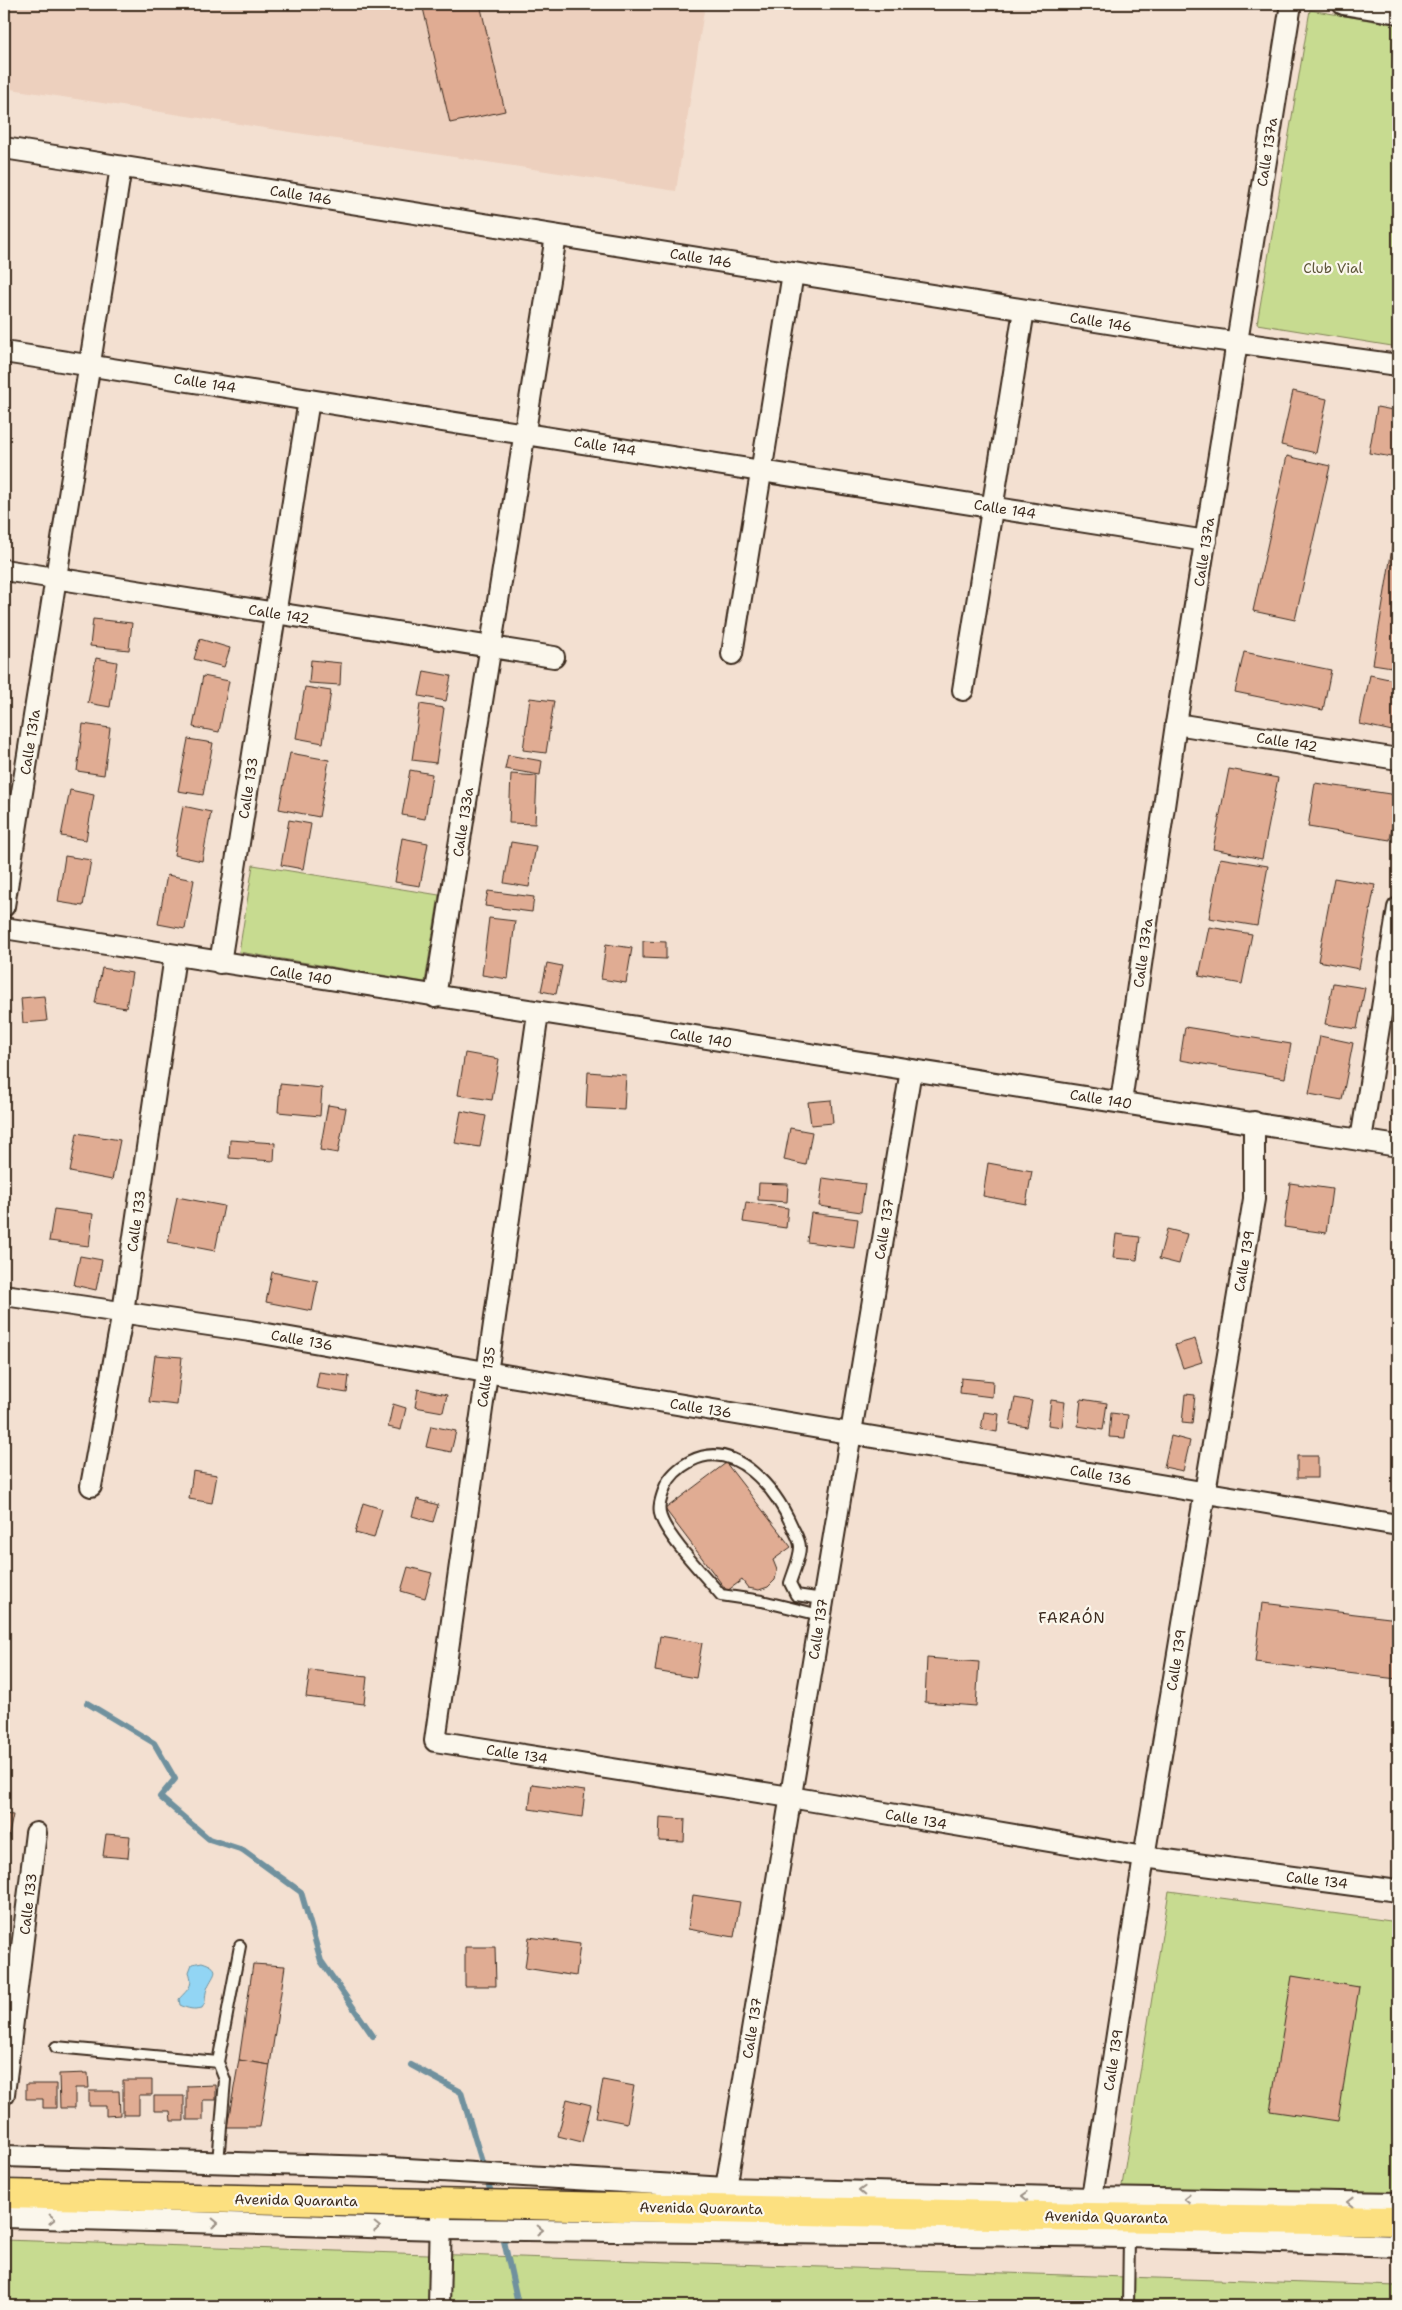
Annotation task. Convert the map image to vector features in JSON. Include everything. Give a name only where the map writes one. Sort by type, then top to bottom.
[{"type":"highway","name":"Avenida Quaranta","points":[[4,2194],[444,2212],[538,2206],[1398,2221]]},
{"type":"street","name":"Calle 137a","points":[[1121,1102],[1176,724],[1291,4]]},
{"type":"street","points":[[1342,4],[1398,13]]},
{"type":"street","name":"Calle 146","points":[[4,148],[1024,310],[1237,343],[1398,365]]},
{"type":"street","name":"Calle 131a","points":[[4,906],[121,167]]},
{"type":"street","name":"Calle 133a","points":[[435,996],[556,236]]},
{"type":"street","points":[[732,654],[793,273]]},
{"type":"street","points":[[962,690],[1024,310]]},
{"type":"street","name":"Calle 144","points":[[4,352],[1206,541]]},
{"type":"street","name":"Calle 133","points":[[220,962],[277,614],[309,400]]},
{"type":"street","name":"Calle 142","points":[[4,570],[554,657]]},
{"type":"street","name":"Calle 142","points":[[1176,724],[1398,759]]},
{"type":"street","points":[[1361,1140],[1398,908]]},
{"type":"street","name":"Calle 140","points":[[4,928],[1398,1146]]},
{"type":"street","name":"Calle 133","points":[[91,1486],[123,1312],[175,956]]},
{"type":"street","name":"Calle 135","points":[[435,1741],[538,1013]]},
{"type":"street","name":"Calle 137","points":[[726,2188],[911,1070]]},
{"type":"street","name":"Calle 139","points":[[1092,2198],[1144,1858],[1203,1493],[1254,1200],[1254,1122]]},
{"type":"street","name":"Calle 136","points":[[4,1295],[260,1332],[486,1372],[1398,1525]]},
{"type":"street","name":"Calle 134","points":[[435,1741],[790,1797],[1144,1858],[1398,1891]]},
{"type":"street","name":"Calle 133","points":[[4,2094],[36,1834]]},
{"type":"street","points":[[4,2156],[374,2167],[726,2188],[837,2211],[1129,2237],[1398,2246]]},
{"type":"street","points":[[4,2217],[444,2212],[837,2211],[1092,2198],[1398,2202]]},
{"type":"street","points":[[439,2306],[444,2212]]},
{"type":"lane","points":[[717,1455],[736,1460],[751,1470],[764,1482],[786,1513],[800,1546],[790,1583],[796,1595],[822,1607],[721,1595],[677,1542],[661,1517],[661,1498],[668,1480],[681,1466],[698,1457],[717,1455]]},
{"type":"lane","points":[[218,2162],[225,2080],[218,2062],[240,1946]]},
{"type":"lane","points":[[56,2047],[218,2062]]},
{"type":"lane","points":[[1128,2306],[1129,2237]]},
{"type":"shaded area","points":[[4,4],[705,4],[676,191],[4,88]]},
{"type":"green space","name":"Club Vial","points":[[1310,10],[1398,25],[1398,347],[1257,324]]},
{"type":"green space","points":[[253,865],[439,895],[425,982],[239,952]]},
{"type":"green space","points":[[1169,1891],[1398,1922],[1398,2193],[1121,2192]]},
{"type":"green space","points":[[4,2240],[1398,2286],[1398,2306],[4,2306]]},
{"type":"water","points":[[202,1962],[213,1967],[215,1970],[207,1989],[204,2006],[194,2009],[180,2005],[179,1999],[187,1990],[191,1981],[189,1972],[192,1964]]},
{"type":"building","points":[[440,4],[480,4],[505,111],[450,123],[423,8]]},
{"type":"building","points":[[1293,391],[1327,399],[1316,453],[1281,445]]},
{"type":"building","points":[[1377,407],[1398,411],[1398,458],[1369,453]]},
{"type":"building","points":[[1287,456],[1330,466],[1295,620],[1253,611]]},
{"type":"building","points":[[1398,518],[1398,668],[1373,664]]},
{"type":"building","points":[[93,619],[132,623],[129,650],[90,646]]},
{"type":"building","points":[[200,639],[230,648],[224,667],[194,659]]},
{"type":"building","points":[[1244,652],[1331,670],[1323,710],[1235,692]]},
{"type":"building","points":[[96,658],[117,662],[110,707],[88,703]]},
{"type":"building","points":[[311,660],[341,663],[340,685],[309,683]]},
{"type":"building","points":[[424,671],[451,676],[446,701],[419,696]]},
{"type":"building","points":[[1370,675],[1398,681],[1397,732],[1360,724]]},
{"type":"building","points":[[203,676],[229,681],[219,732],[193,727]]},
{"type":"building","points":[[305,687],[331,691],[323,743],[296,738]]},
{"type":"building","points":[[530,698],[554,701],[546,753],[523,750]]},
{"type":"building","points":[[420,704],[444,708],[436,763],[412,760]]},
{"type":"building","points":[[83,724],[110,728],[104,775],[77,771]]},
{"type":"building","points":[[188,739],[213,743],[203,795],[178,791]]},
{"type":"building","points":[[290,753],[329,760],[319,817],[279,809]]},
{"type":"building","points":[[508,755],[542,761],[540,775],[505,769]]},
{"type":"building","points":[[1229,769],[1278,778],[1262,859],[1213,849]]},
{"type":"building","points":[[410,770],[432,774],[425,819],[402,815]]},
{"type":"building","points":[[511,774],[537,776],[535,824],[509,823]]},
{"type":"building","points":[[1315,783],[1397,795],[1390,840],[1308,827]]},
{"type":"building","points":[[70,790],[94,795],[86,840],[61,836]]},
{"type":"building","points":[[183,806],[211,812],[202,861],[174,855]]},
{"type":"building","points":[[289,820],[311,824],[303,869],[281,865]]},
{"type":"building","points":[[402,838],[428,843],[420,886],[395,882]]},
{"type":"building","points":[[511,842],[536,846],[529,887],[504,883]]},
{"type":"building","points":[[65,856],[91,860],[83,906],[58,902]]},
{"type":"building","points":[[1220,858],[1268,866],[1257,926],[1209,918]]},
{"type":"building","points":[[167,875],[194,880],[185,929],[158,924]]},
{"type":"building","points":[[1334,878],[1375,885],[1359,969],[1318,961]]},
{"type":"building","points":[[488,891],[534,897],[532,912],[485,906]]},
{"type":"building","points":[[489,918],[515,921],[508,979],[482,975]]},
{"type":"building","points":[[1209,927],[1252,934],[1242,984],[1199,976]]},
{"type":"building","points":[[643,941],[666,942],[666,959],[643,958]]},
{"type":"building","points":[[606,944],[632,948],[626,983],[601,979]]},
{"type":"building","points":[[547,963],[562,966],[556,994],[541,991]]},
{"type":"building","points":[[102,968],[132,973],[126,1008],[95,1003]]},
{"type":"building","points":[[1333,983],[1365,988],[1357,1029],[1325,1024]]},
{"type":"building","points":[[44,996],[47,1021],[23,1023],[21,998]]},
{"type":"building","points":[[1185,1027],[1291,1044],[1285,1078],[1180,1060]]},
{"type":"building","points":[[1320,1036],[1353,1043],[1342,1100],[1309,1094]]},
{"type":"building","points":[[465,1053],[499,1059],[492,1100],[458,1095]]},
{"type":"building","points":[[588,1072],[626,1075],[624,1110],[586,1108]]},
{"type":"building","points":[[280,1084],[322,1088],[320,1116],[278,1112]]},
{"type":"building","points":[[831,1100],[833,1123],[811,1125],[808,1102]]},
{"type":"building","points":[[328,1105],[346,1108],[338,1153],[320,1150]]},
{"type":"building","points":[[461,1111],[486,1116],[480,1147],[455,1143]]},
{"type":"building","points":[[790,1128],[812,1132],[806,1165],[784,1160]]},
{"type":"building","points":[[77,1133],[120,1140],[112,1180],[70,1172]]},
{"type":"building","points":[[230,1140],[275,1143],[274,1161],[229,1158]]},
{"type":"building","points":[[988,1163],[1032,1171],[1026,1204],[983,1196]]},
{"type":"building","points":[[823,1178],[865,1184],[861,1212],[819,1206]]},
{"type":"building","points":[[759,1183],[788,1184],[787,1202],[758,1200]]},
{"type":"building","points":[[1290,1183],[1332,1189],[1326,1233],[1284,1227]]},
{"type":"building","points":[[177,1197],[224,1206],[215,1251],[168,1242]]},
{"type":"building","points":[[746,1202],[788,1208],[786,1228],[743,1222]]},
{"type":"building","points":[[54,1209],[93,1214],[89,1246],[49,1241]]},
{"type":"building","points":[[811,1213],[858,1219],[854,1248],[807,1242]]},
{"type":"building","points":[[1167,1229],[1187,1234],[1179,1264],[1159,1259]]},
{"type":"building","points":[[1116,1234],[1140,1237],[1137,1260],[1113,1258]]},
{"type":"building","points":[[80,1256],[102,1260],[96,1290],[74,1285]]},
{"type":"building","points":[[272,1272],[318,1281],[312,1311],[266,1302]]},
{"type":"building","points":[[1195,1339],[1202,1362],[1183,1368],[1175,1345]]},
{"type":"building","points":[[155,1355],[182,1357],[177,1405],[149,1402]]},
{"type":"building","points":[[319,1372],[349,1376],[347,1393],[316,1388]]},
{"type":"building","points":[[961,1378],[993,1381],[992,1397],[960,1393]]},
{"type":"building","points":[[418,1389],[447,1395],[443,1412],[415,1407]]},
{"type":"building","points":[[1185,1394],[1195,1395],[1192,1424],[1182,1423]]},
{"type":"building","points":[[1015,1398],[1032,1401],[1027,1427],[1010,1424]]},
{"type":"building","points":[[1081,1399],[1107,1403],[1103,1430],[1078,1426]]},
{"type":"building","points":[[1051,1400],[1065,1402],[1062,1427],[1048,1425]]},
{"type":"building","points":[[393,1404],[406,1408],[401,1430],[388,1427]]},
{"type":"building","points":[[984,1412],[999,1414],[997,1432],[981,1429]]},
{"type":"building","points":[[1111,1413],[1128,1415],[1125,1438],[1109,1437]]},
{"type":"building","points":[[431,1426],[456,1431],[451,1452],[426,1447]]},
{"type":"building","points":[[1171,1436],[1190,1441],[1183,1471],[1164,1467]]},
{"type":"building","points":[[1297,1456],[1318,1456],[1318,1478],[1297,1478]]},
{"type":"building","points":[[726,1463],[791,1547],[773,1560],[777,1570],[775,1580],[768,1587],[759,1590],[748,1588],[742,1580],[727,1591],[665,1509]]},
{"type":"building","points":[[193,1471],[217,1475],[212,1503],[189,1499]]},
{"type":"building","points":[[417,1499],[438,1505],[433,1522],[412,1516]]},
{"type":"building","points":[[363,1503],[382,1509],[374,1538],[355,1533]]},
{"type":"building","points":[[408,1567],[432,1573],[425,1598],[401,1591]]},
{"type":"building","points":[[1262,1603],[1398,1619],[1397,1679],[1255,1662]]},
{"type":"building","points":[[660,1636],[702,1643],[696,1678],[655,1671]]},
{"type":"building","points":[[927,1658],[979,1662],[976,1706],[925,1702]]},
{"type":"building","points":[[310,1670],[367,1677],[364,1704],[306,1697]]},
{"type":"building","points":[[532,1784],[585,1791],[582,1817],[529,1809]]},
{"type":"building","points":[[4,1814],[13,1815],[7,1844],[4,1844]]},
{"type":"building","points":[[660,1817],[685,1819],[684,1842],[659,1841]]},
{"type":"building","points":[[106,1834],[130,1836],[128,1858],[103,1856]]},
{"type":"building","points":[[693,1895],[740,1902],[734,1937],[688,1929]]},
{"type":"building","points":[[529,1937],[580,1944],[576,1976],[525,1968]]},
{"type":"building","points":[[465,1947],[495,1947],[496,1986],[465,1986]]},
{"type":"building","points":[[253,1964],[285,1966],[270,2065],[239,2060]]},
{"type":"building","points":[[1292,1976],[1359,1987],[1338,2121],[1270,2111]]},
{"type":"building","points":[[239,2060],[270,2065],[260,2127],[227,2127]]},
{"type":"building","points":[[88,2073],[89,2088],[75,2088],[75,2108],[60,2108],[59,2074]]},
{"type":"building","points":[[123,2080],[152,2080],[152,2095],[139,2095],[139,2115],[123,2115]]},
{"type":"building","points":[[603,2080],[634,2086],[627,2123],[596,2117]]},
{"type":"building","points":[[26,2084],[56,2084],[56,2108],[43,2108],[43,2099],[26,2099]]},
{"type":"building","points":[[216,2085],[216,2100],[203,2100],[203,2120],[187,2120],[187,2086]]},
{"type":"building","points":[[89,2091],[119,2091],[120,2115],[106,2116],[106,2106],[89,2106]]},
{"type":"building","points":[[154,2096],[184,2096],[184,2121],[171,2121],[170,2111],[154,2111]]},
{"type":"building","points":[[567,2099],[591,2105],[582,2142],[558,2136]]},
{"type":"waterway","points":[[87,1703],[154,1743],[175,1779],[160,1797],[209,1839],[243,1850],[301,1892],[321,1961],[373,2036]]},
{"type":"waterway","points":[[411,2065],[461,2092],[482,2162]]},
{"type":"waterway","points":[[489,2186],[493,2199]]},
{"type":"waterway","points":[[504,2241],[518,2304],[521,2306]]},
{"type":"district","name":"FARAÓN","points":[[1072,1618]]}]
